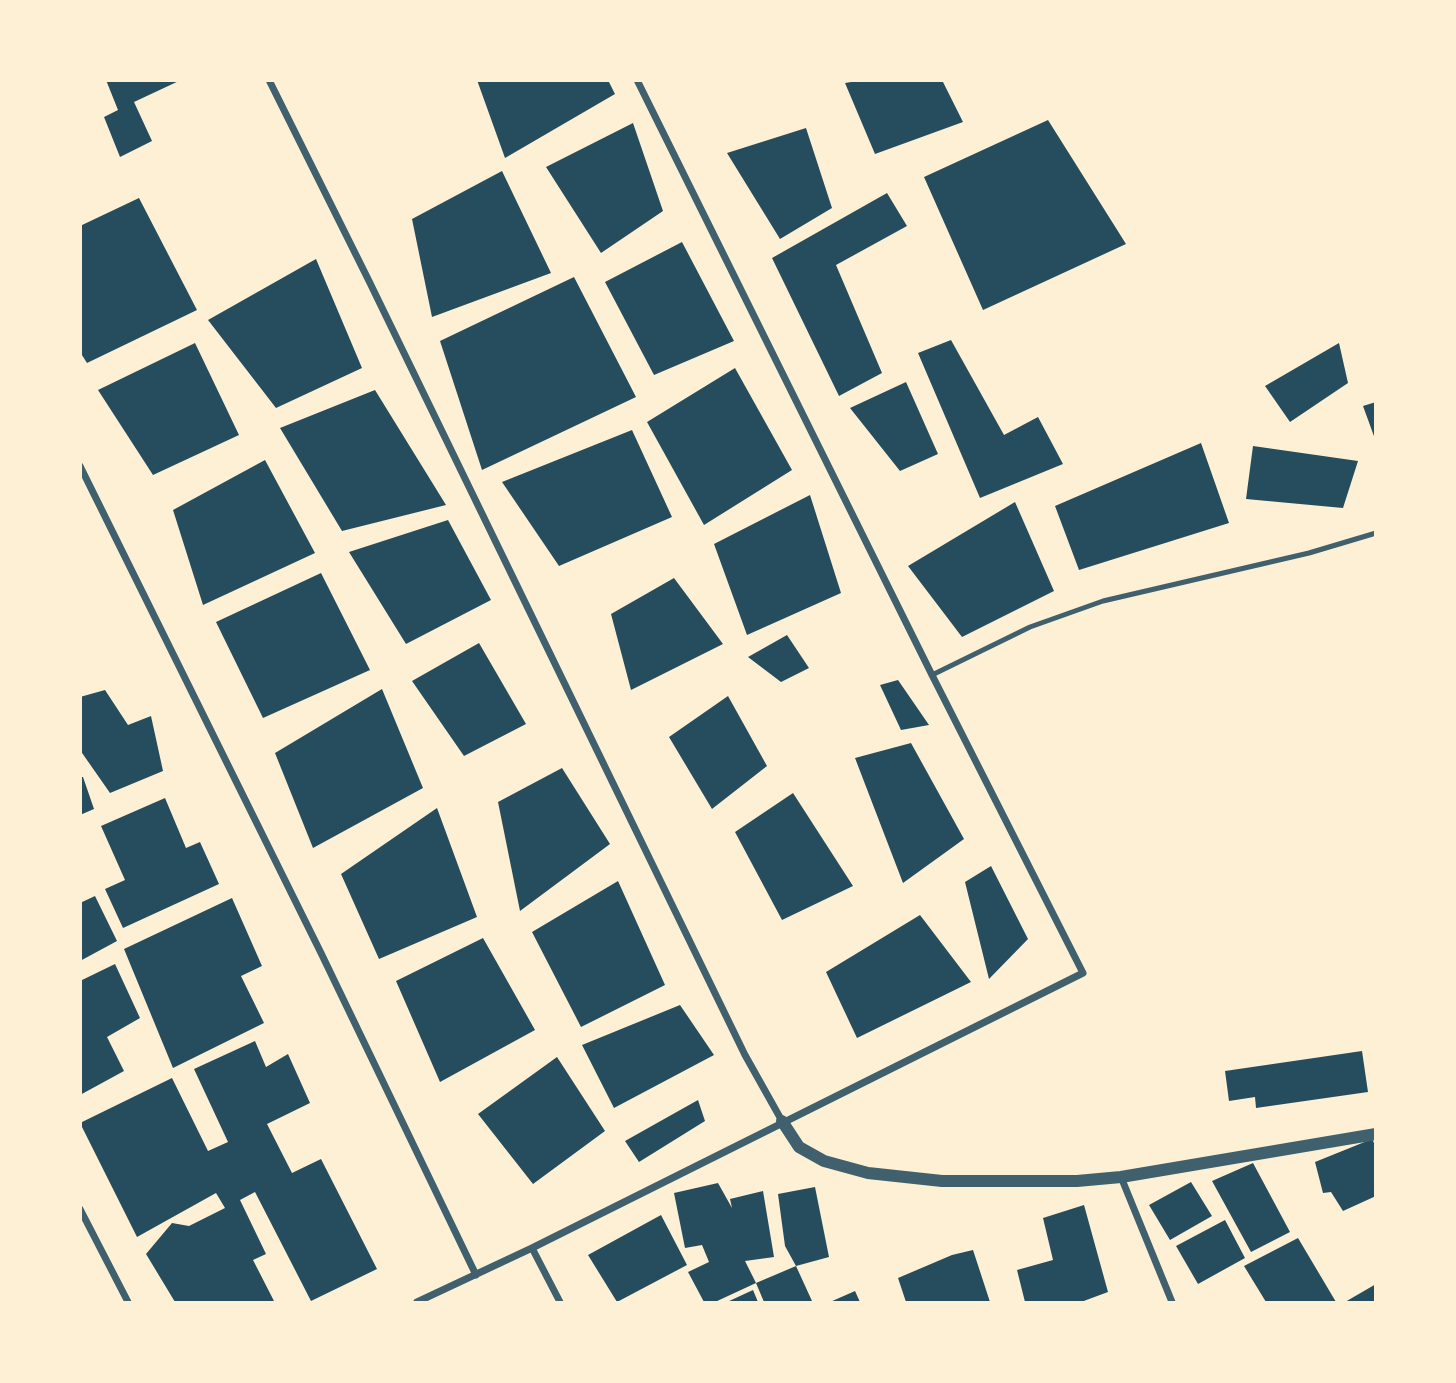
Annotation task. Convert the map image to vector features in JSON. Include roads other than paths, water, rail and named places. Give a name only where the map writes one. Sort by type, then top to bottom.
[{"type":"street","points":[[268,80],[376,293],[745,1055],[799,1147],[824,1161],[899,1178],[1038,1182],[1121,1177],[1376,1134]]},
{"type":"street","points":[[417,1303],[1083,973],[636,80]]},
{"type":"street","points":[[80,466],[321,953],[476,1275]]},
{"type":"street","points":[[1121,1177],[1130,1205],[1172,1303]]},
{"type":"street","points":[[80,1209],[128,1303]]},
{"type":"street","points":[[532,1248],[560,1303]]},
{"type":"lane","points":[[932,675],[1030,626],[1102,601],[1309,553],[1376,533]]}]
